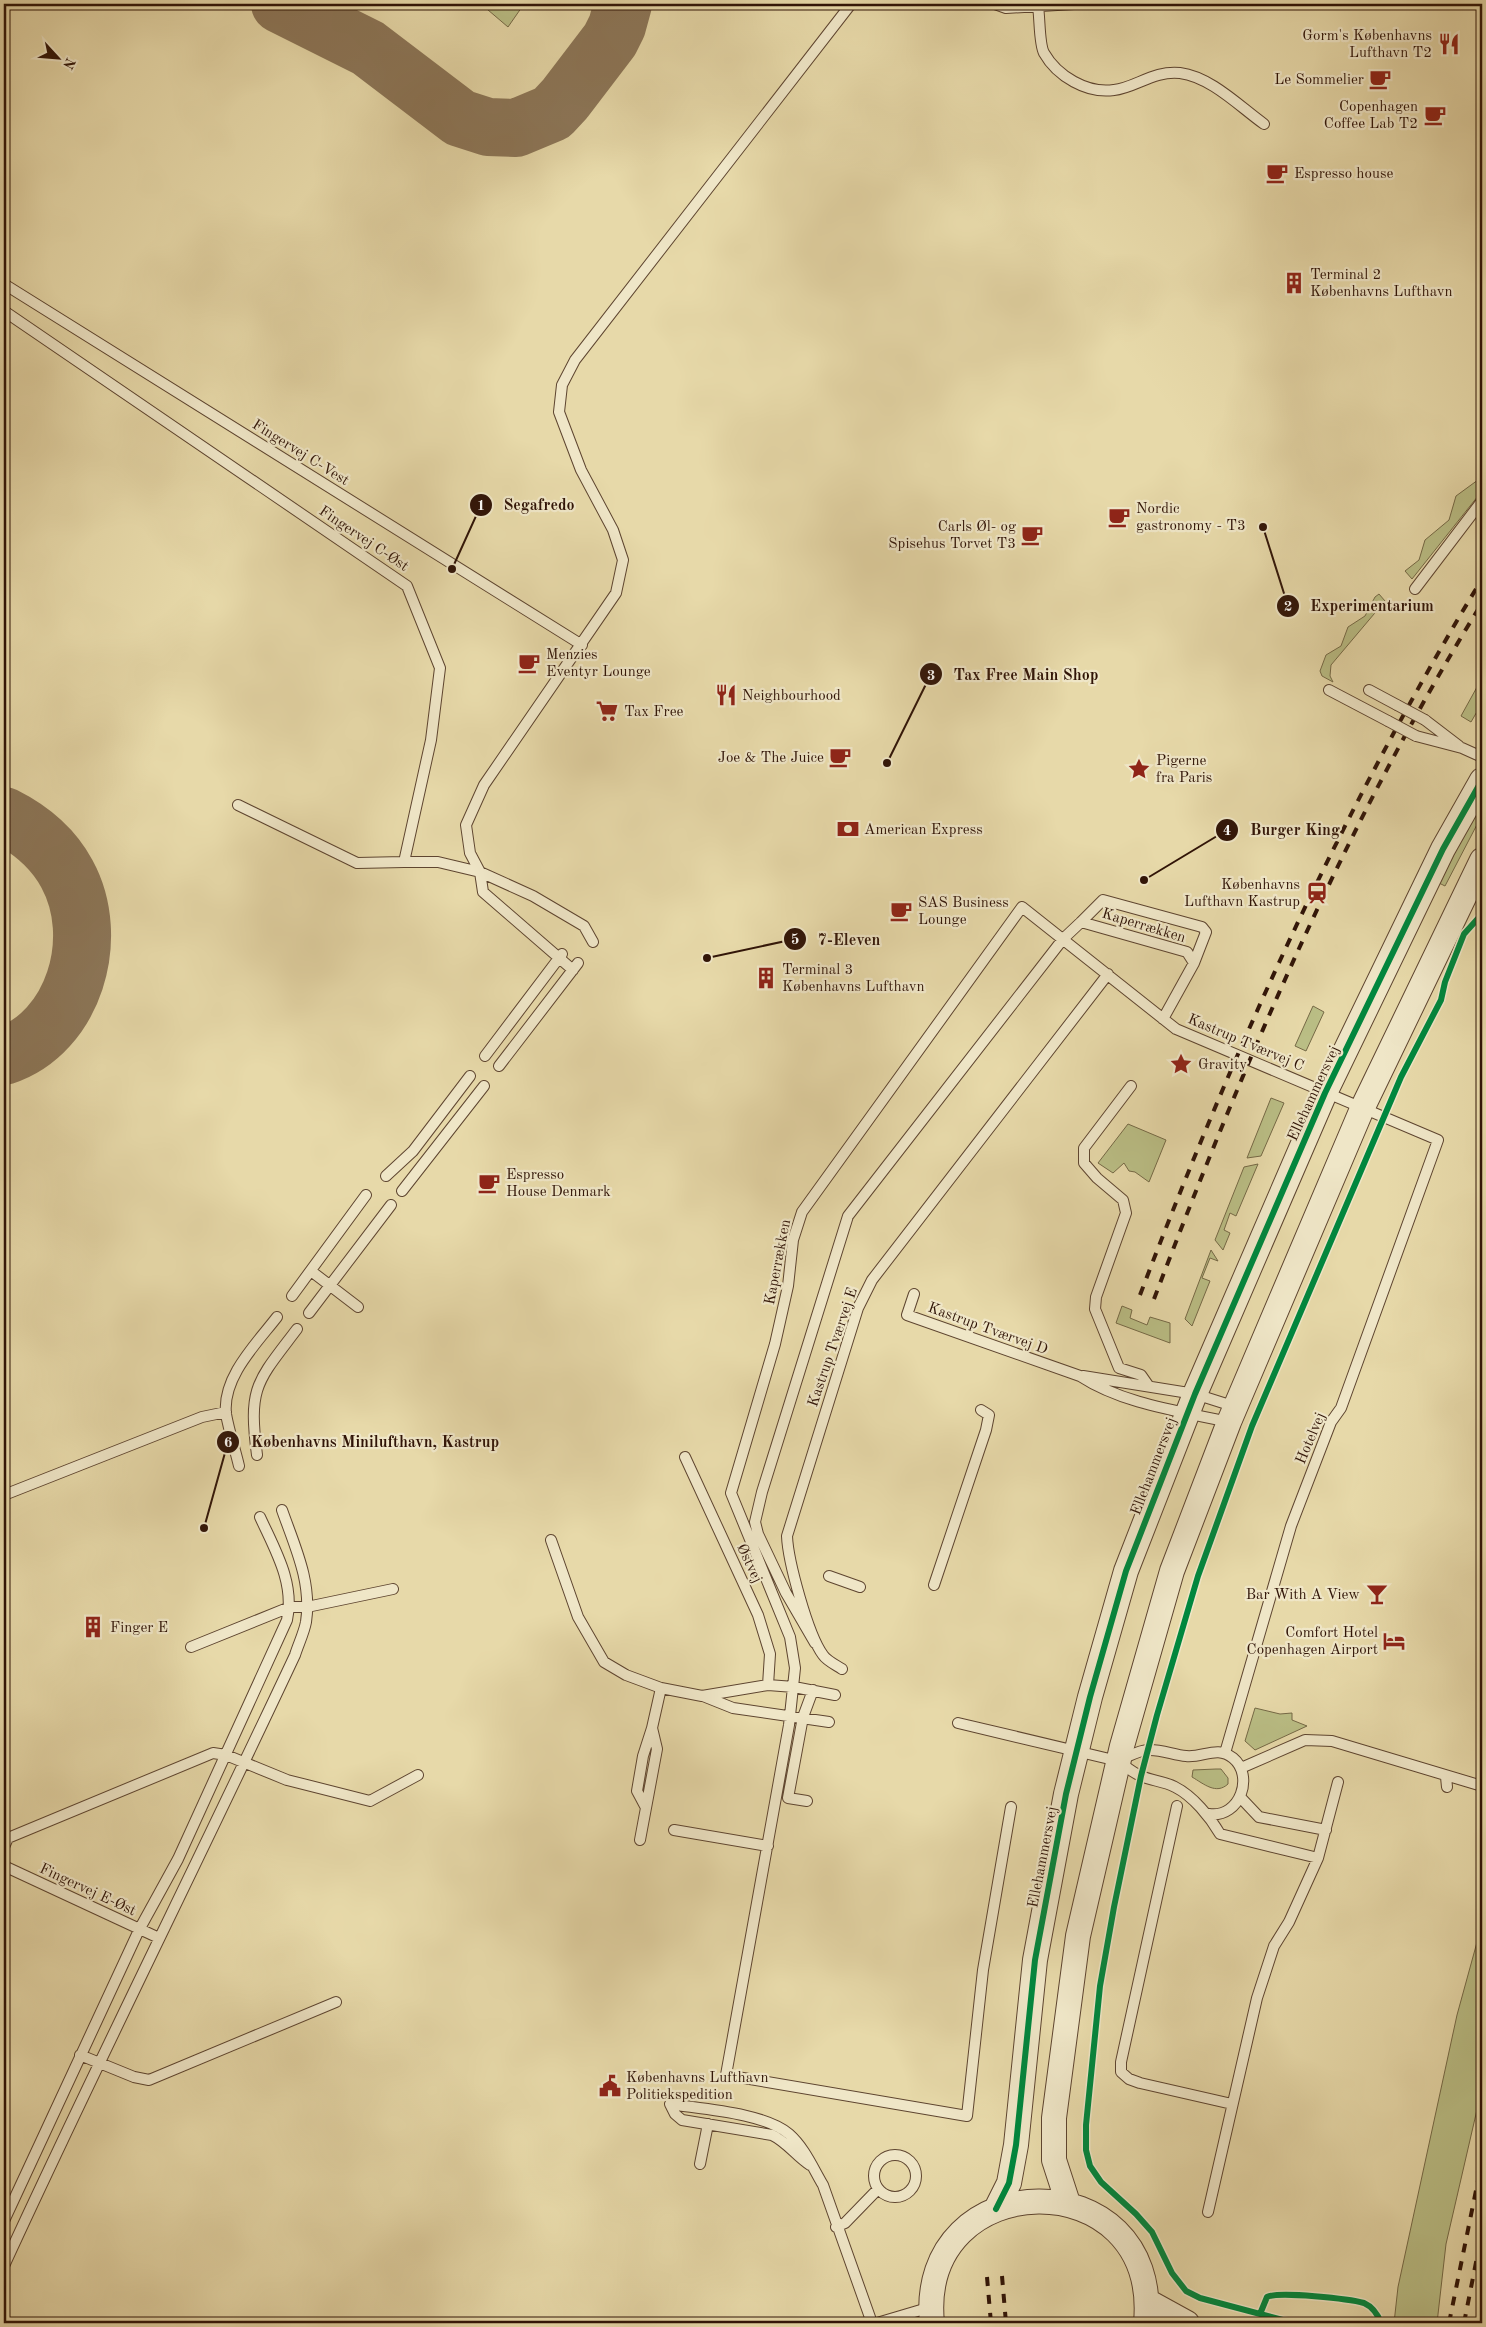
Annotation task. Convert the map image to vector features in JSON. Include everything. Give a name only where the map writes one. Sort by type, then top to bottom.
[{"type":"street","name":"Ellehammersvej","points":[[996,2209],[1009,2182],[1016,2144],[1035,1960],[1076,1751],[1126,1571],[1191,1403],[1325,1093],[1443,849],[1482,780]]},
{"type":"street","points":[[1068,2204],[1054,2160],[1054,2118],[1078,1936],[1118,1761],[1172,1571],[1232,1414],[1362,1109],[1482,860]]},
{"type":"street","points":[[932,2315],[939,2267],[953,2243],[972,2223],[996,2209],[1019,2202],[1044,2200],[1068,2204],[1089,2212],[1107,2224],[1123,2240],[1135,2258],[1143,2279],[1147,2312],[1187,2323]]},
{"type":"lane","points":[[499,1066],[576,967],[483,892],[480,872],[470,853],[466,825],[484,785],[616,593],[623,560],[613,530],[581,470],[559,412],[562,385],[575,360],[851,4]]},
{"type":"lane","points":[[995,4],[1006,8],[1074,4]]},
{"type":"lane","points":[[1038,7],[1043,51],[1058,71],[1086,89],[1115,90],[1158,74],[1179,72],[1202,78],[1264,124]]},
{"type":"lane","name":"Fingervej C-Vest","points":[[4,284],[582,645]]},
{"type":"lane","name":"Fingervej C-Øst","points":[[4,312],[407,586],[440,668],[431,740],[404,862]]},
{"type":"lane","points":[[1415,589],[1482,501]]},
{"type":"lane","points":[[1329,690],[1421,740],[1462,748],[1482,757]]},
{"type":"lane","points":[[1369,690],[1431,724],[1462,748]]},
{"type":"lane","points":[[238,805],[357,863],[438,862],[480,872],[533,896],[584,926],[593,942]]},
{"type":"lane","name":"Kaperrækken","points":[[815,1643],[786,1593],[755,1522],[762,1492],[848,1216],[1059,936],[1081,922],[1103,900],[1202,927],[1206,932],[1194,963],[1163,1019]]},
{"type":"lane","name":"Kaperrækken","points":[[794,1687],[795,1668],[790,1637],[731,1493],[775,1344],[788,1286],[793,1240],[802,1212],[1022,907],[1059,936]]},
{"type":"lane","name":"Kaperrækken","points":[[1081,922],[1186,952],[1194,963]]},
{"type":"lane","name":"Kastrup Tværvej C","points":[[1059,936],[1176,1029],[1438,1140]]},
{"type":"lane","points":[[485,1056],[561,955]]},
{"type":"lane","name":"Kastrup Tværvej E","points":[[842,1669],[824,1657],[815,1643],[788,1554],[787,1536],[858,1308],[872,1280],[1108,974]]},
{"type":"lane","points":[[386,1176],[413,1151],[470,1076]]},
{"type":"lane","points":[[402,1191],[484,1086]]},
{"type":"lane","points":[[1131,1086],[1084,1148],[1084,1163],[1097,1178],[1123,1200],[1126,1213],[1096,1296],[1095,1309],[1119,1368],[1141,1376],[1148,1385]]},
{"type":"lane","name":"Hotelvej","points":[[1225,1753],[1291,1526],[1331,1422],[1341,1408],[1438,1140]]},
{"type":"lane","points":[[292,1296],[366,1195]]},
{"type":"lane","points":[[309,1313],[391,1205]]},
{"type":"lane","points":[[311,1271],[358,1307]]},
{"type":"lane","name":"Kastrup Tværvej D","points":[[914,1294],[907,1315],[1080,1376],[1148,1385],[1191,1403],[1232,1414]]},
{"type":"lane","points":[[239,1466],[226,1412],[228,1396],[236,1372],[277,1317]]},
{"type":"lane","points":[[257,1455],[253,1422],[254,1398],[260,1378],[297,1328]]},
{"type":"lane","name":"Kastrup Tværvej D","points":[[1080,1376],[1092,1384],[1156,1407],[1191,1403]]},
{"type":"lane","points":[[1191,1403],[1232,1414]]},
{"type":"lane","points":[[934,1584],[986,1430],[989,1415],[981,1410]]},
{"type":"lane","points":[[4,1495],[202,1417],[226,1412]]},
{"type":"lane","name":"Østvej","points":[[685,1457],[758,1615],[770,1654],[768,1685]]},
{"type":"lane","points":[[5,2259],[98,2063],[196,1866],[295,1655],[306,1624],[307,1607],[303,1567],[282,1510]]},
{"type":"lane","points":[[4,2221],[139,1930],[178,1859],[276,1648],[290,1607],[285,1572],[260,1517]]},
{"type":"lane","points":[[550,1540],[578,1617],[604,1662],[626,1675],[661,1688],[702,1696],[733,1708],[829,1722]]},
{"type":"lane","points":[[829,1576],[860,1587]]},
{"type":"lane","points":[[191,1647],[290,1607],[307,1607],[393,1589]]},
{"type":"lane","points":[[702,1696],[768,1685],[794,1687],[835,1695]]},
{"type":"lane","points":[[794,1687],[791,1715],[726,2075],[967,2116],[983,1970],[1011,1807]]},
{"type":"lane","points":[[640,1840],[645,1806],[637,1791],[661,1688]]},
{"type":"lane","points":[[807,1802],[788,1798],[803,1717],[813,1690]]},
{"type":"lane","points":[[958,1723],[1118,1761],[1141,1776],[1175,1787],[1209,1814],[1220,1834],[1318,1858]]},
{"type":"lane","points":[[1240,1768],[1305,1740],[1332,1741],[1446,1782],[1482,1786]]},
{"type":"lane","points":[[1118,1761],[1148,1750],[1187,1757],[1210,1751],[1225,1753],[1235,1759],[1240,1768],[1242,1782],[1241,1798],[1236,1805],[1224,1813],[1209,1814]]},
{"type":"lane","points":[[4,1847],[8,1838],[213,1753],[226,1755],[244,1764],[287,1780],[370,1801],[418,1774]]},
{"type":"lane","points":[[1208,2212],[1257,1998],[1274,1946],[1289,1922],[1318,1858],[1338,1782]]},
{"type":"lane","points":[[1241,1798],[1259,1817],[1326,1830]]},
{"type":"lane","points":[[1177,1806],[1121,2062],[1121,2072],[1129,2079],[1140,2083],[1232,2104]]},
{"type":"lane","points":[[674,1830],[768,1846]]},
{"type":"lane","name":"Fingervej E-Øst","points":[[4,1866],[159,1938]]},
{"type":"lane","points":[[80,2055],[134,2077],[149,2080],[336,2002]]},
{"type":"lane","points":[[810,2165],[797,2157],[782,2140],[772,2134],[682,2120],[675,2114],[670,2104],[767,2120],[790,2134],[806,2152],[810,2165],[823,2185],[833,2209],[836,2227],[872,2323]]},
{"type":"lane","points":[[700,2164],[708,2124]]},
{"type":"lane","points":[[893,2154],[904,2156],[913,2163],[917,2174],[915,2185],[908,2194],[897,2198],[886,2196],[878,2189],[874,2178],[876,2167],[882,2158],[893,2154]]},
{"type":"lane","points":[[836,2227],[845,2223],[878,2189]]},
{"type":"lane","points":[[877,2323],[932,2315]]},
{"type":"green space","points":[[481,4],[524,4],[508,27]]},
{"type":"green space","points":[[1482,477],[1482,491],[1412,579],[1405,571],[1419,560],[1425,540],[1449,520],[1456,496]]},
{"type":"green space","points":[[1379,594],[1385,601],[1331,665],[1330,676],[1333,682],[1322,676],[1320,671],[1326,655],[1341,646],[1348,627],[1365,616],[1375,597]]},
{"type":"green space","points":[[1482,678],[1482,703],[1471,722],[1461,716]]},
{"type":"green space","points":[[1479,806],[1482,808],[1482,815],[1445,886],[1439,883]]},
{"type":"green space","points":[[1313,1006],[1324,1012],[1306,1051],[1295,1046]]},
{"type":"green space","points":[[1271,1098],[1284,1103],[1261,1156],[1247,1158]]},
{"type":"green space","points":[[1128,1124],[1166,1140],[1149,1182],[1135,1172],[1129,1171],[1124,1163],[1113,1173],[1098,1163]]},
{"type":"green space","points":[[1258,1164],[1236,1216],[1230,1213],[1224,1230],[1230,1233],[1223,1250],[1215,1240],[1244,1167]]},
{"type":"green space","points":[[1211,1250],[1218,1261],[1210,1258],[1202,1278],[1210,1281],[1192,1326],[1185,1319]]},
{"type":"green space","points":[[1122,1306],[1132,1310],[1130,1318],[1147,1325],[1150,1317],[1170,1323],[1170,1343],[1116,1323]]},
{"type":"green space","points":[[1255,1708],[1280,1714],[1292,1713],[1292,1720],[1307,1726],[1255,1750],[1245,1741]]},
{"type":"green space","points":[[1221,1769],[1228,1778],[1228,1784],[1219,1789],[1210,1787],[1192,1777],[1193,1770]]},
{"type":"green space","points":[[1482,1924],[1482,2088],[1446,2244],[1437,2323],[1394,2323],[1398,2287],[1457,2015]]},
{"type":"taxiway","points":[[280,4],[368,48],[460,118],[488,127],[516,128],[552,113],[565,99],[610,40],[617,26],[623,4]]},
{"type":"taxiway","points":[[4,816],[32,833],[55,856],[67,874],[77,899],[82,926],[81,954],[75,980],[64,1005],[48,1027],[28,1044],[4,1056]]},
{"type":"railway","points":[[1140,1295],[1214,1111],[1295,929],[1338,840],[1384,752],[1482,579]]},
{"type":"railway","points":[[1154,1299],[1225,1120],[1262,1031],[1302,943],[1343,856],[1387,770],[1433,686],[1482,603]]},
{"type":"railway","points":[[1449,2323],[1482,2161]]},
{"type":"railway","points":[[1464,2323],[1482,2232]]},
{"type":"railway","points":[[1002,2276],[1006,2323]]},
{"type":"railway","points":[[987,2277],[991,2323]]},
{"type":"cycle path","points":[[996,2209],[1009,2183],[1016,2145],[1035,1960],[1066,1794],[1090,1697],[1126,1571],[1195,1394],[1325,1093],[1443,849],[1482,780]]},
{"type":"cycle path","points":[[1294,2323],[1200,2298],[1186,2291],[1172,2273],[1152,2232],[1136,2214],[1101,2182],[1090,2166],[1086,2150],[1086,2125],[1100,1986],[1141,1776],[1198,1576],[1252,1426],[1401,1077],[1441,1000],[1445,982],[1464,934],[1482,914]]},
{"type":"cycle path","points":[[1260,2314],[1267,2297],[1274,2295],[1315,2296],[1364,2303],[1375,2312],[1381,2323]]},
{"type":"place","name":"Gorm's Københavns Lufthavn T2","points":[[1449,44]]},
{"type":"place","name":"Le Sommelier","points":[[1380,79]]},
{"type":"place","name":"Copenhagen Coffee Lab T2","points":[[1435,115]]},
{"type":"place","name":"Espresso house","points":[[1277,173]]},
{"type":"place","name":"Terminal 2 Københavns Lufthavn","points":[[1294,283]]},
{"type":"place","name":"Nordic gastronomy - T3","points":[[1119,517]]},
{"type":"place","name":"Experimentarium","points":[[1263,527]]},
{"type":"place","name":"Carls Øl- og Spisehus Torvet T3","points":[[1032,535]]},
{"type":"place","name":"Segafredo","points":[[452,569]]},
{"type":"place","name":"Menzies Eventyr Lounge","points":[[529,663]]},
{"type":"place","name":"Neighbourhood","points":[[726,695]]},
{"type":"place","name":"Tax Free","points":[[607,711]]},
{"type":"place","name":"Joe & The Juice","points":[[840,757]]},
{"type":"place","name":"Tax Free Main Shop","points":[[887,763]]},
{"type":"place","name":"Pigerne fra Paris","points":[[1139,769]]},
{"type":"place","name":"American Express","points":[[848,829]]},
{"type":"place","name":"Burger King","points":[[1144,880]]},
{"type":"place","name":"Københavns Lufthavn Kastrup","points":[[1317,893]]},
{"type":"place","name":"SAS Business Lounge","points":[[901,911]]},
{"type":"place","name":"7-Eleven","points":[[707,958]]},
{"type":"place","name":"Terminal 3 Københavns Lufthavn","points":[[766,978]]},
{"type":"place","name":"Gravity","points":[[1181,1064]]},
{"type":"place","name":"Espresso House Denmark","points":[[489,1183]]},
{"type":"place","name":"Københavns Minilufthavn, Kastrup","points":[[204,1528]]},
{"type":"place","name":"Bar With A View","points":[[1377,1594]]},
{"type":"place","name":"Finger E","points":[[93,1627]]},
{"type":"place","name":"Comfort Hotel Copenhagen Airport","points":[[1394,1641]]},
{"type":"place","name":"Københavns Lufthavn Politiekspedition","points":[[610,2086]]}]
